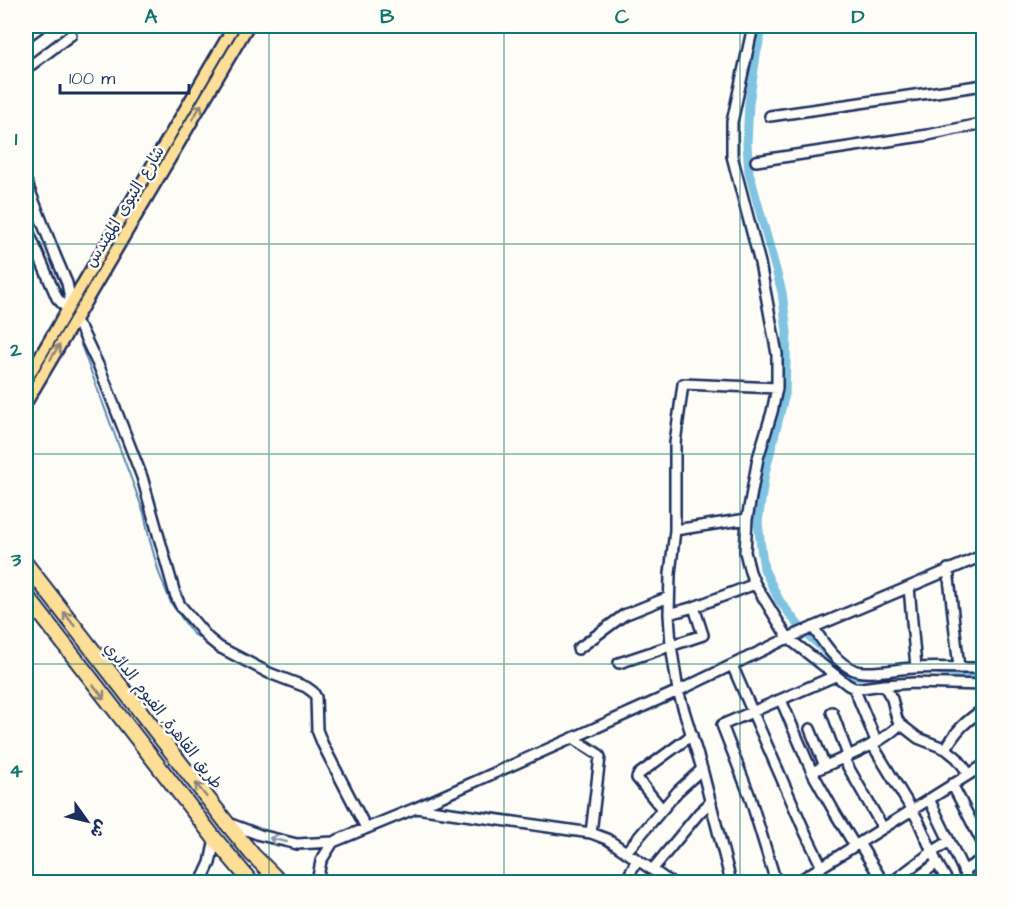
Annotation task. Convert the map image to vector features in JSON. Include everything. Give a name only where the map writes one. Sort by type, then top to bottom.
[{"type":"highway","name":"طريق القاهرة, الفيوم الدائري","points":[[26,564],[226,822],[252,854],[280,882]]},
{"type":"highway","points":[[26,595],[76,662],[251,882]]},
{"type":"highway","points":[[76,662],[92,649]]},
{"type":"main road","name":"شارع النبوى المهندس","points":[[26,380],[234,26]]},
{"type":"main road","name":"شارع النبوى المهندس","points":[[26,402],[248,26]]},
{"type":"main road","points":[[168,138],[178,144]]},
{"type":"main road","points":[[67,309],[74,321]]},
{"type":"street","points":[[26,37],[41,26]]},
{"type":"street","points":[[753,26],[732,122],[732,156],[760,263],[773,327],[777,354],[777,388],[758,458],[747,519],[746,552],[750,572],[755,584],[791,636],[848,685],[854,687],[914,683],[984,685]]},
{"type":"street","points":[[26,69],[70,35]]},
{"type":"street","points":[[770,116],[984,85]]},
{"type":"street","points":[[756,161],[928,135],[984,123]]},
{"type":"street","points":[[26,181],[68,283],[70,298],[67,309]]},
{"type":"street","points":[[26,226],[57,298],[67,309]]},
{"type":"street","points":[[74,321],[81,329],[100,369],[138,466],[180,606],[219,647],[313,692],[316,698],[317,730],[322,745],[366,828]]},
{"type":"street","points":[[731,882],[702,769],[678,691],[671,645],[669,597],[675,530],[675,443],[683,384],[777,388]]},
{"type":"street","points":[[675,530],[747,519]]},
{"type":"street","points":[[226,822],[260,835],[297,843],[333,842],[417,808],[678,691],[791,636],[984,555]]},
{"type":"street","points":[[948,569],[959,668]]},
{"type":"street","points":[[669,614],[755,584]]},
{"type":"street","points":[[909,587],[916,668]]},
{"type":"street","points":[[578,649],[624,615],[669,597]]},
{"type":"street","points":[[619,663],[703,635],[694,607]]},
{"type":"street","points":[[811,628],[844,665],[857,672],[916,668],[984,668]]},
{"type":"street","points":[[732,665],[822,867]]},
{"type":"street","points":[[776,882],[748,794],[722,725],[835,676]]},
{"type":"street","points":[[884,685],[892,699],[900,724],[918,738],[946,749],[957,758],[969,774]]},
{"type":"street","points":[[854,687],[874,743],[912,810],[948,882]]},
{"type":"street","points":[[782,700],[812,772],[835,813],[884,882]]},
{"type":"street","points":[[946,749],[965,722],[984,709]]},
{"type":"street","points":[[832,712],[845,756],[883,828]]},
{"type":"street","points":[[812,772],[874,743],[895,730],[900,724]]},
{"type":"street","points":[[810,729],[825,766]]},
{"type":"street","points":[[662,809],[637,778],[639,774],[692,735]]},
{"type":"street","points":[[573,738],[600,757],[591,833]]},
{"type":"street","points":[[797,882],[952,784],[982,768]]},
{"type":"street","points":[[626,852],[662,809],[702,769]]},
{"type":"street","points":[[952,784],[984,846]]},
{"type":"street","points":[[929,799],[969,882]]},
{"type":"street","points":[[652,870],[699,813],[711,802]]},
{"type":"street","points":[[417,808],[591,833],[607,839],[665,881]]},
{"type":"street","points":[[201,882],[210,863],[215,839]]},
{"type":"street","points":[[317,882],[321,861],[333,842]]},
{"type":"street","points":[[892,882],[948,842]]},
{"type":"street","points":[[963,871],[984,858]]},
{"type":"street","points":[[626,882],[637,860]]},
{"type":"street","points":[[912,882],[937,863]]},
{"type":"waterway","points":[[763,26],[749,104],[747,144],[749,172],[782,292],[787,332],[785,394],[765,473],[758,522],[764,569],[779,600],[802,630],[849,676],[870,675]]},
{"type":"waterway","points":[[81,345],[144,513],[159,573],[171,603],[193,634],[201,638]]},
{"type":"waterway","points":[[940,671],[984,675]]}]
